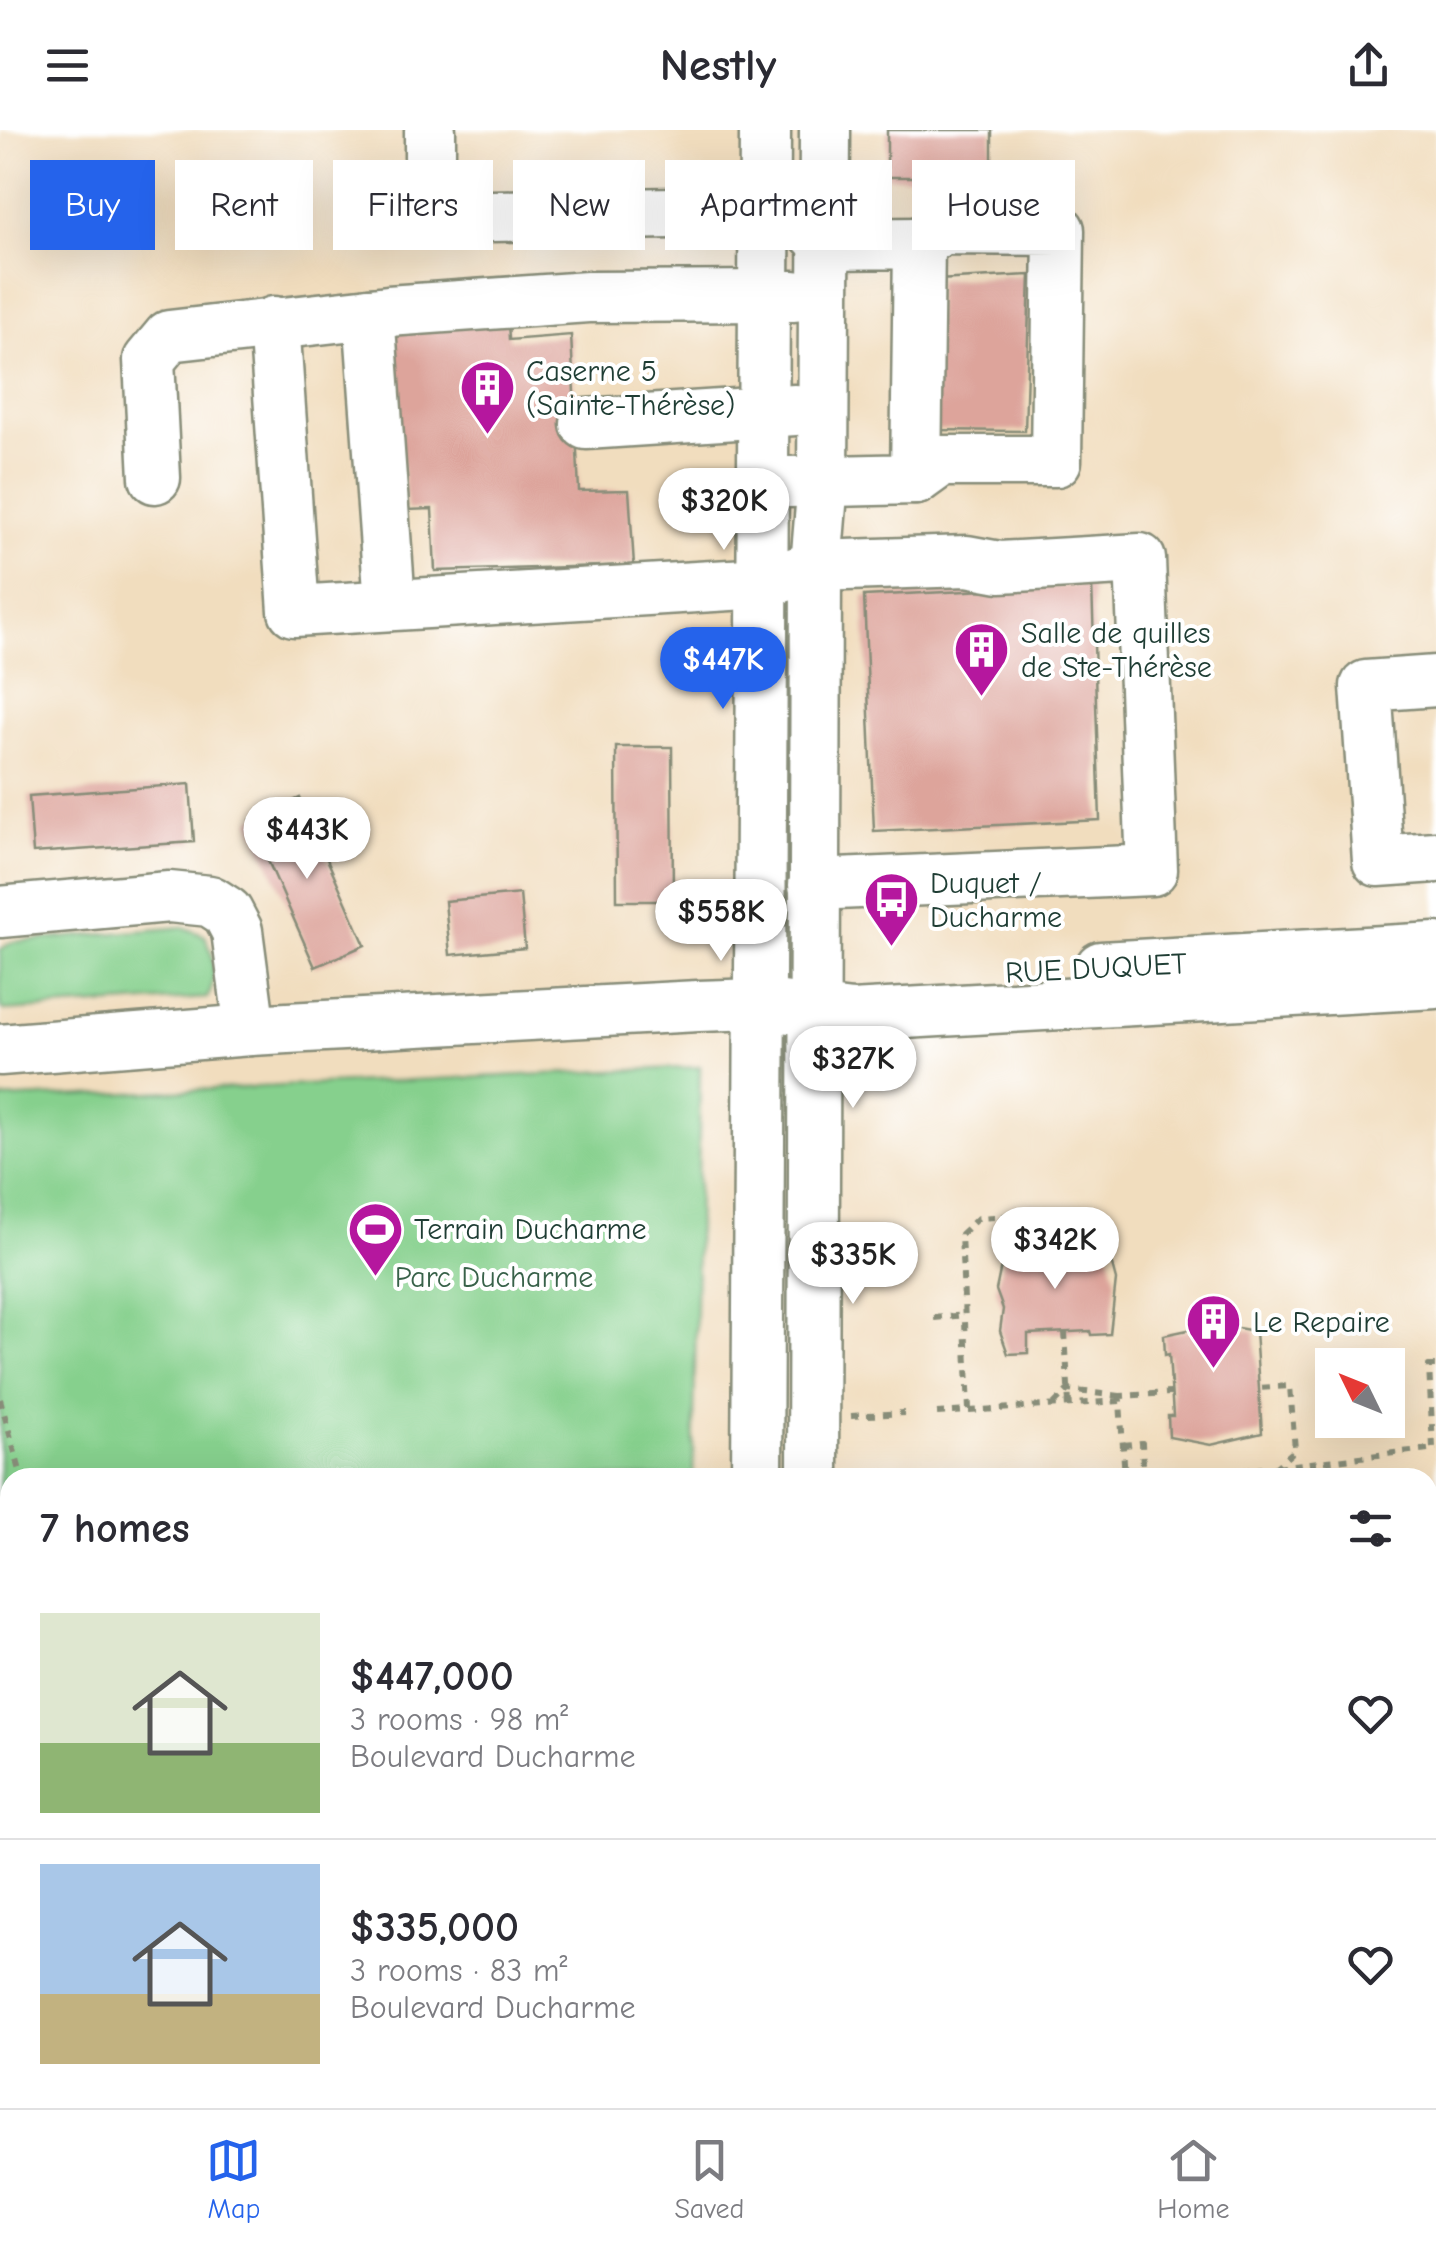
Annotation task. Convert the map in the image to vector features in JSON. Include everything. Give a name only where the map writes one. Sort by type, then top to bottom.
[{"type":"street","points":[[430,130],[430,217],[665,213]]},
{"type":"street","points":[[765,130],[765,160]]},
{"type":"street","points":[[825,130],[825,160]]},
{"type":"street","points":[[758,1468],[764,250]]},
{"type":"street","points":[[813,1468],[816,566],[823,481],[824,250]]},
{"type":"street","points":[[916,479],[919,250]]},
{"type":"street","points":[[764,483],[916,479],[941,460],[1056,461],[1059,250]]},
{"type":"street","points":[[155,478],[149,360],[156,346],[188,331],[370,312],[588,296],[824,296]]},
{"type":"street","points":[[370,312],[390,603]]},
{"type":"street","points":[[274,322],[294,611],[764,583],[816,566],[967,561],[1000,567],[1140,559],[1152,870],[814,885]]},
{"type":"street","points":[[586,424],[822,408]]},
{"type":"street","points":[[1436,681],[1366,686],[1378,860],[1436,857]]},
{"type":"street","points":[[0,912],[184,897],[210,901],[227,912],[237,931],[250,1030]]},
{"type":"street","name":"RUE DUQUET","points":[[0,1050],[250,1030],[813,1001],[872,981],[1436,948]]},
{"type":"street","name":"RUE DUQUET","points":[[813,1001],[870,1015],[1436,984]]},
{"type":"path","points":[[969,1410],[961,1234],[978,1218],[1060,1213],[1062,1244]]},
{"type":"path","points":[[934,1318],[965,1315]]},
{"type":"path","points":[[1065,1332],[1069,1404]]},
{"type":"path","points":[[1270,1468],[1435,1448],[1429,1366],[1436,1366]]},
{"type":"path","points":[[1259,1388],[1290,1386],[1295,1450],[1310,1464]]},
{"type":"path","points":[[1068,1390],[1120,1398]]},
{"type":"path","points":[[1053,1405],[1068,1390]]},
{"type":"path","points":[[968,1392],[986,1410]]},
{"type":"path","points":[[936,1413],[1171,1393]]},
{"type":"path","points":[[0,1398],[19,1468]]},
{"type":"path","points":[[1120,1398],[1124,1468]]},
{"type":"path","points":[[844,1416],[904,1413]]},
{"type":"path","points":[[1123,1445],[1142,1443],[1144,1468]]},
{"type":"path","points":[[1276,1467],[1295,1450]]},
{"type":"green space","points":[[183,927],[205,936],[208,943],[214,975],[207,998],[4,1011],[0,1007],[0,950],[12,942]]},
{"type":"green space","name":"Parc Ducharme","points":[[700,1067],[693,1468],[0,1468],[0,1099]]},
{"type":"building","points":[[887,130],[992,130],[992,160],[912,160],[912,177],[892,177],[892,160],[887,160]]},
{"type":"building","points":[[1030,275],[1025,431],[932,430],[937,280]]},
{"type":"building","name":"Caserne 5 (Sainte-Thérèse)","points":[[508,321],[509,340],[571,335],[579,491],[629,490],[634,565],[435,571],[432,509],[407,510],[387,323]]},
{"type":"building","name":"Salle de quilles de Ste-Thérèse","points":[[1092,585],[1100,820],[874,831],[864,596]]},
{"type":"building","points":[[616,747],[672,747],[673,901],[617,901]]},
{"type":"building","points":[[190,784],[194,842],[33,853],[29,796]]},
{"type":"building","points":[[300,798],[365,945],[315,967],[250,820]]},
{"type":"building","points":[[520,894],[525,948],[450,955],[445,901]]},
{"type":"building","points":[[1106,1242],[1116,1280],[1110,1334],[1028,1334],[1028,1353],[1008,1354],[1000,1331],[1003,1309],[996,1290],[1005,1247]]},
{"type":"building","name":"Le Repaire","points":[[1216,1324],[1255,1331],[1262,1433],[1211,1445],[1169,1437],[1168,1416],[1173,1416],[1164,1335]]},
{"type":"place","name":"Caserne 5 (Sainte-Thérèse)","points":[[487,437]]},
{"type":"place","name":"Salle de quilles de Ste-Thérèse","points":[[982,699]]},
{"type":"place","name":"Duquet / Ducharme","points":[[891,949]]},
{"type":"place","name":"Terrain Ducharme","points":[[375,1278]]},
{"type":"place","name":"Le Repaire","points":[[1214,1371]]}]
